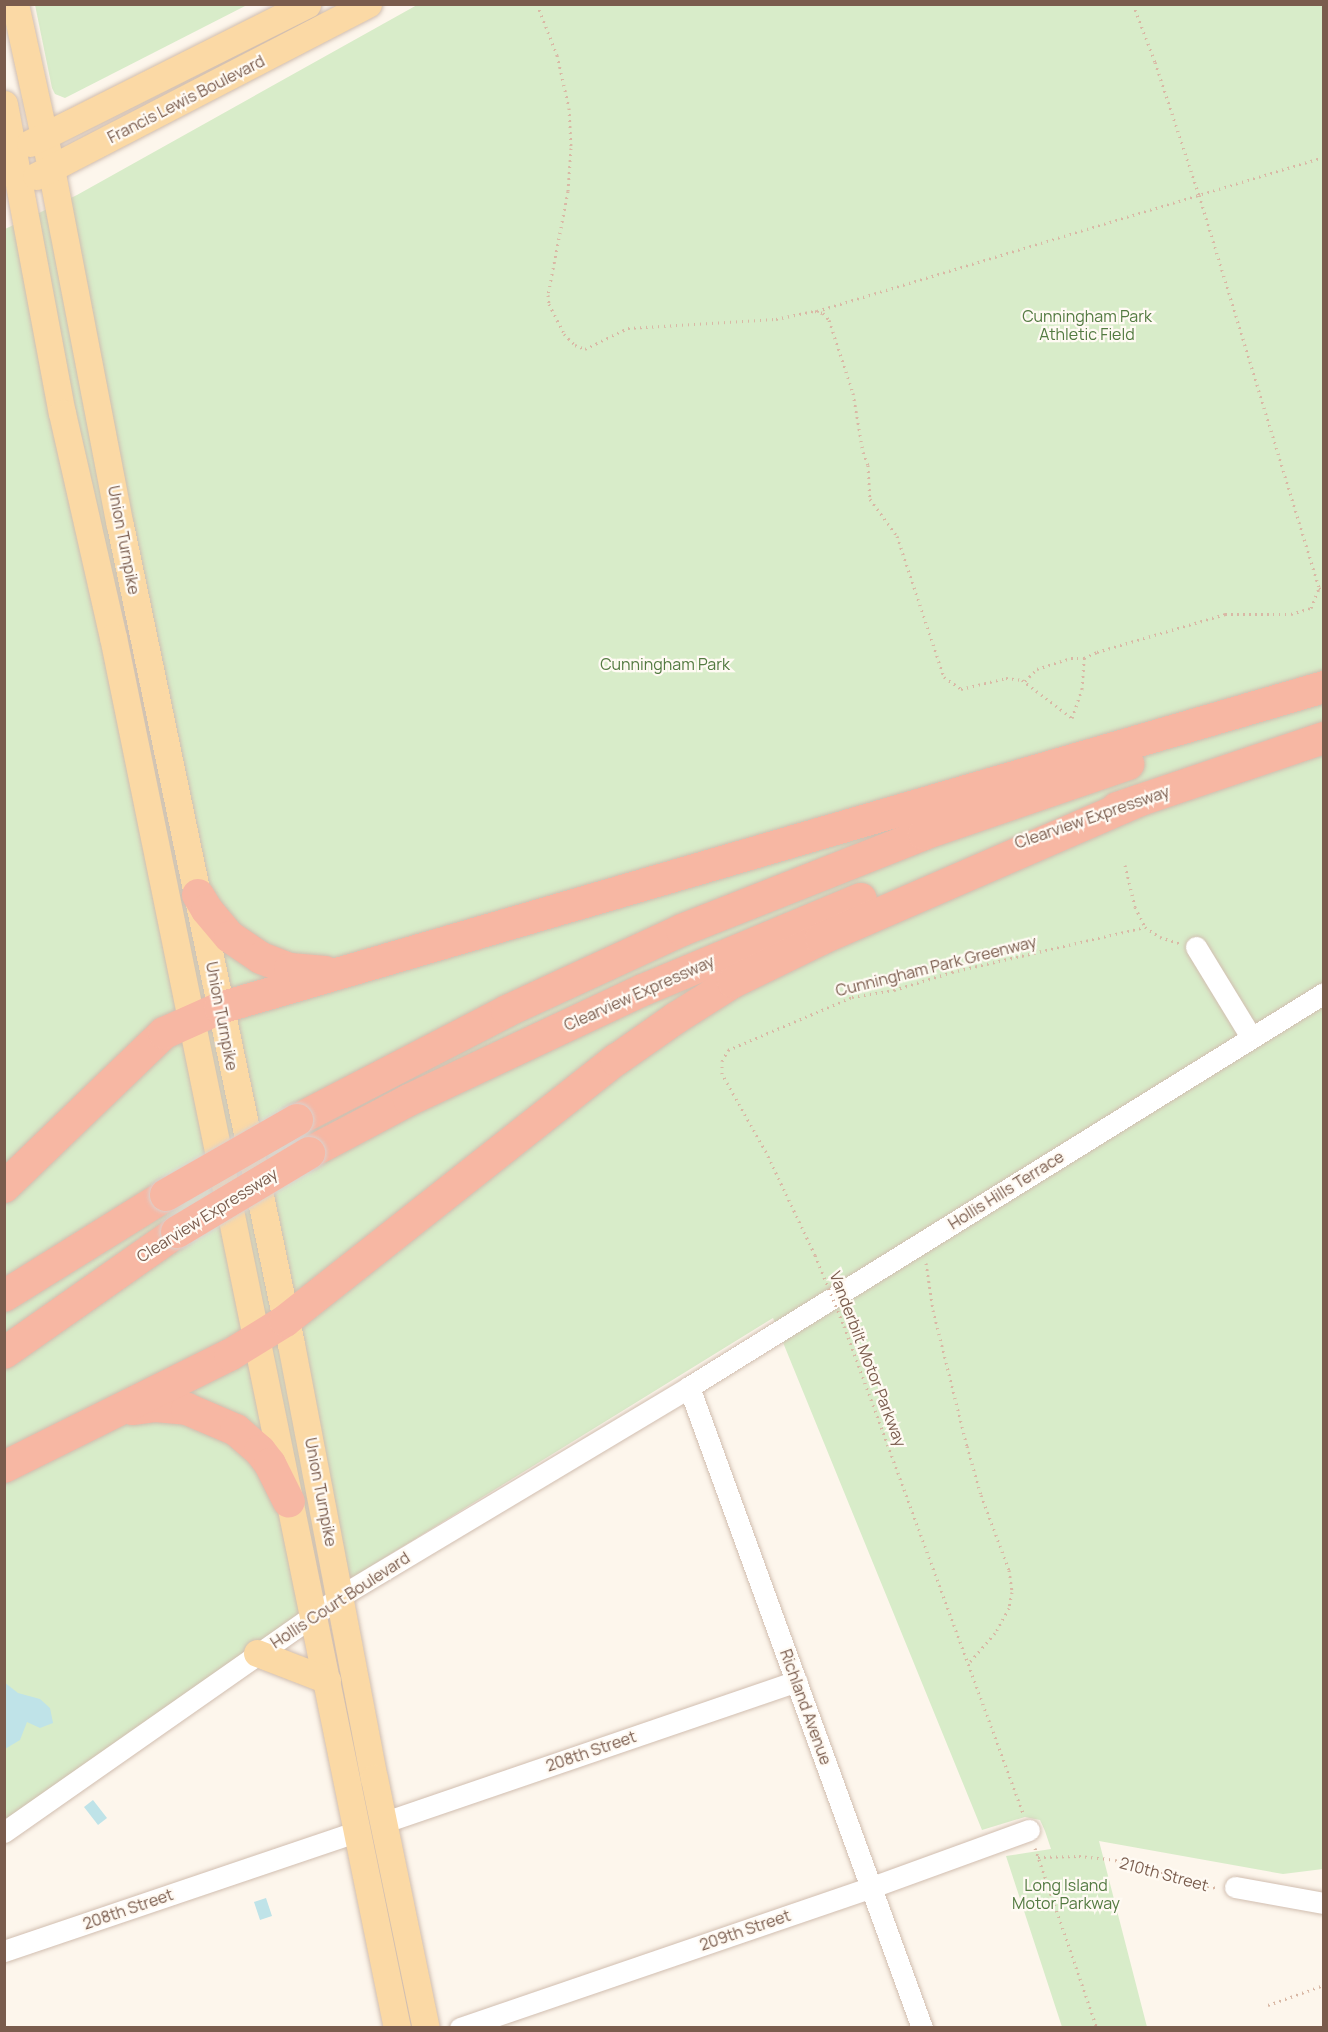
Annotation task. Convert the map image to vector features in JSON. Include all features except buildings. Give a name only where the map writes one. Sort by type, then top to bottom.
[{"type":"highway","points":[[4,1187],[164,1033],[220,1008],[1323,687]]},
{"type":"highway","points":[[4,1296],[166,1195],[297,1120],[507,1011],[744,903],[924,834],[1323,694]]},
{"type":"highway","name":"Clearview Expressway","points":[[4,1353],[177,1232],[309,1152],[484,1064],[759,939],[890,888],[1323,738]]},
{"type":"highway","points":[[4,1467],[230,1355],[285,1321],[616,1060],[706,999],[762,967],[821,939],[1138,801]]},
{"type":"highway","points":[[198,895],[207,910],[230,937],[261,958],[305,972],[335,972],[359,968]]},
{"type":"highway","points":[[100,1420],[124,1411],[155,1406],[180,1408],[205,1414],[236,1430],[260,1451],[275,1472],[289,1502]]},
{"type":"main road","name":"Union Turnpike","points":[[15,4],[45,135],[120,525],[342,1595],[374,1778],[385,1822],[426,2028]]},
{"type":"main road","name":"Francis Lewis Boulevard","points":[[9,153],[307,4]]},
{"type":"main road","name":"Francis Lewis Boulevard","points":[[12,189],[368,4]]},
{"type":"main road","name":"Union Turnpike","points":[[4,104],[12,189],[113,637],[255,1339],[327,1680],[355,1832],[397,2028]]},
{"type":"main road","points":[[257,1653],[327,1680]]},
{"type":"street","points":[[1196,947],[1251,1037]]},
{"type":"street","name":"Hollis Hills Terrace","points":[[689,1387],[1323,993]]},
{"type":"street","name":"Hollis Court Boulevard","points":[[4,1832],[257,1653],[313,1618],[342,1595],[689,1387]]},
{"type":"street","name":"Richland Avenue","points":[[689,1387],[922,2028]]},
{"type":"street","name":"208th Street","points":[[385,1822],[797,1681]]},
{"type":"street","name":"209th Street","points":[[460,2028],[872,1887],[1029,1830]]},
{"type":"street","name":"208th Street","points":[[4,1951],[355,1832]]},
{"type":"street","points":[[1235,1887],[1323,1903]]},
{"type":"path","points":[[537,4],[557,55],[569,108],[569,177],[548,295],[549,304],[564,334],[574,345],[585,349],[628,328],[776,319],[815,311],[1323,157]]},
{"type":"path","points":[[1133,4],[1155,62],[1199,195],[1319,588],[1323,591]]},
{"type":"path","points":[[815,311],[823,313],[829,320],[853,393],[863,452],[868,465],[870,499],[897,536],[944,677],[961,690],[1006,678],[1025,681],[1072,718],[1082,689],[1084,658]]},
{"type":"path","points":[[1025,681],[1037,669],[1071,658],[1084,658],[1097,652],[1225,614],[1291,614],[1311,608],[1319,588]]},
{"type":"path","points":[[1125,865],[1135,907],[1145,927],[1160,937],[1196,947]]},
{"type":"path","name":"Cunningham Park Greenway","points":[[722,1074],[722,1061],[728,1050],[852,997],[894,990],[952,972],[1145,927]]},
{"type":"path","name":"Vanderbilt Motor Parkway","points":[[722,1074],[765,1152],[815,1255],[844,1326],[1029,1830],[1097,2028]]},
{"type":"path","points":[[925,1262],[933,1310],[967,1446],[981,1495],[1009,1570],[1012,1592],[1009,1608],[995,1633],[968,1664]]},
{"type":"path","name":"210th Street","points":[[1038,1857],[1079,1856],[1115,1860],[1221,1889],[1235,1887]]},
{"type":"path","points":[[1268,2004],[1323,1985]]},
{"type":"green space","points":[[35,4],[247,5],[65,98],[55,94],[52,88]]},
{"type":"green space","name":"Cunningham Park","points":[[417,5],[1323,5],[1323,1869],[1283,1874],[1099,1841],[1147,2027],[1062,2027],[1006,1856],[1051,1849],[1045,1831],[1040,1820],[1025,1817],[982,1830],[773,1318],[342,1584],[5,1823],[5,229],[77,195]]},
{"type":"water","points":[[4,1682],[18,1693],[40,1699],[50,1708],[53,1723],[40,1728],[27,1722],[20,1740],[5,1749]]},
{"type":"water","points":[[93,1800],[107,1818],[98,1825],[84,1807]]},
{"type":"water","points":[[266,1898],[272,1916],[260,1920],[254,1902]]},
{"type":"park label","name":"Cunningham Park Athletic Field","points":[[1087,325]]},
{"type":"park label","name":"Long Island Motor Parkway","points":[[1066,1894]]}]
